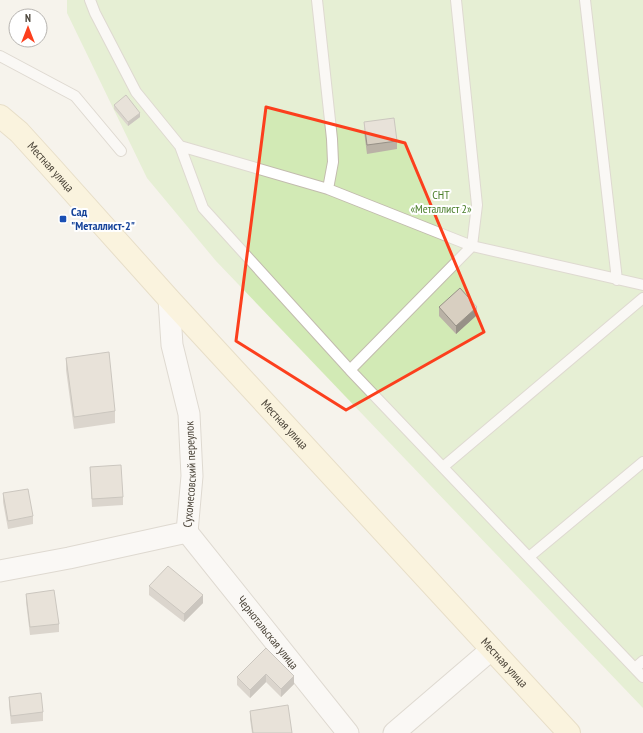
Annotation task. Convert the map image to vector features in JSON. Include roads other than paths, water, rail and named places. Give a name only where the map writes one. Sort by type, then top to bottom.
[{"type":"main road","name":"Местная улица","points":[[0,116],[19,132],[169,299],[569,733]]},
{"type":"street","name":"Сухомесовский переулок","points":[[0,571],[69,558],[187,532],[192,476],[189,414],[172,345],[169,299]]},
{"type":"street","name":"Чернотальская улица","points":[[187,532],[348,733]]},
{"type":"street","points":[[394,733],[492,649]]},
{"type":"lane","points":[[90,0],[95,13],[136,92],[180,146],[203,208],[350,370],[643,677]]},
{"type":"lane","points":[[317,0],[332,139],[332,162],[328,189]]},
{"type":"lane","points":[[350,370],[472,246],[477,205],[456,0]]},
{"type":"lane","points":[[585,0],[617,280]]},
{"type":"lane","points":[[0,56],[75,96],[121,152]]},
{"type":"lane","points":[[180,146],[328,189],[472,246],[643,286]]},
{"type":"lane","points":[[443,467],[643,298]]},
{"type":"lane","points":[[529,557],[643,462]]},
{"type":"lane","points":[[634,668],[643,661]]},
{"type":"place","name":"Сад \"Металлист-2\"","points":[[63,219]]},
{"type":"park label","name":"СНТ «Металлист 2»","points":[[441,202]]}]
